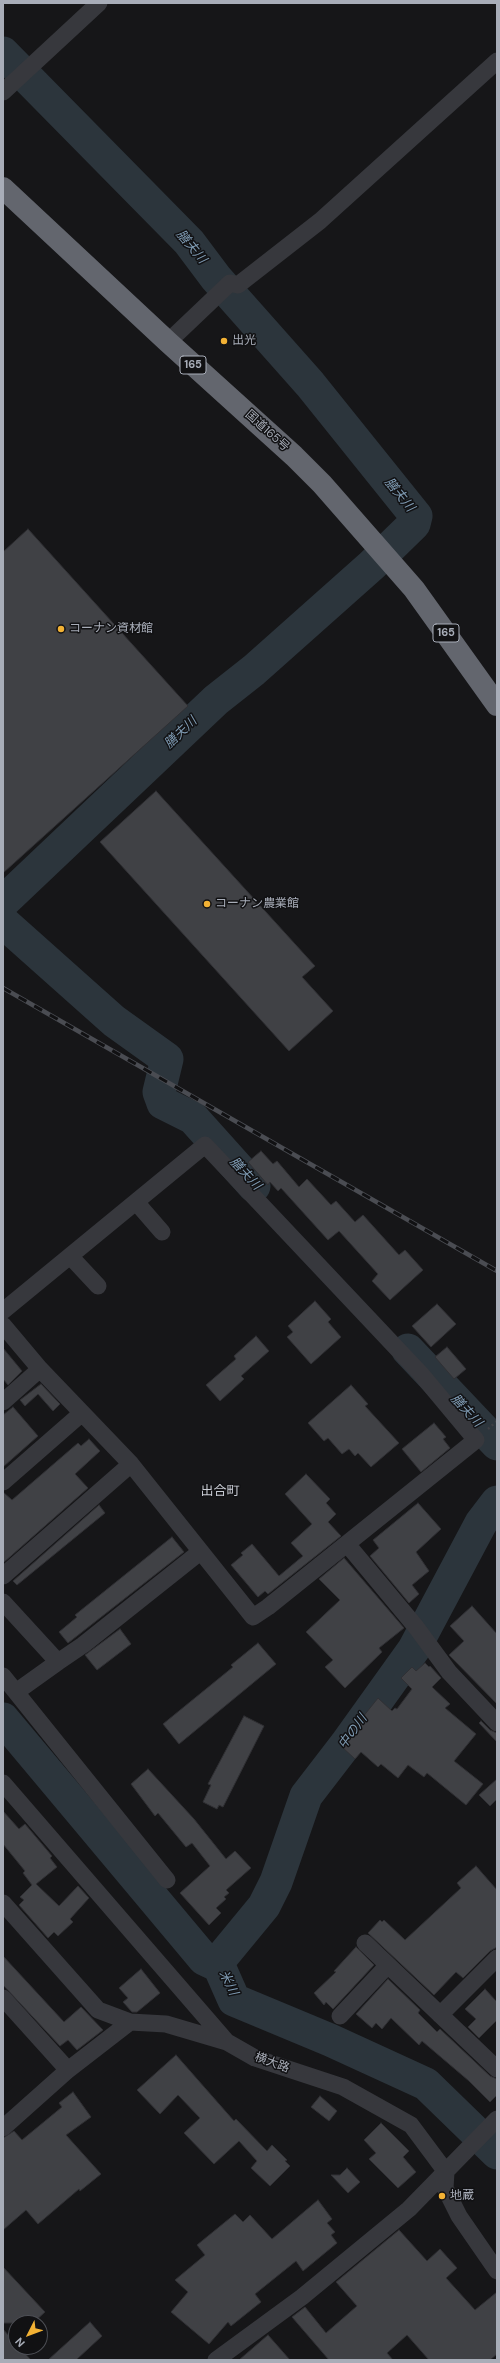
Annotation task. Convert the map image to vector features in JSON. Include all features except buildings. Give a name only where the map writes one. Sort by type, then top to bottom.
[{"type":"highway","name":"国道165号","points":[[3,188],[168,342],[294,456],[377,546],[414,589],[497,705]]},
{"type":"street","points":[[3,92],[99,3]]},
{"type":"street","points":[[168,342],[225,288],[238,285],[320,221],[497,62]]},
{"type":"street","points":[[3,1311],[205,1145],[421,1374],[476,1440],[268,1607],[253,1617],[131,1464],[40,1369],[3,1325]]},
{"type":"street","points":[[136,1202],[162,1232]]},
{"type":"street","points":[[70,1256],[98,1286]]},
{"type":"street","points":[[3,1402],[40,1369]]},
{"type":"street","points":[[3,1482],[82,1413]]},
{"type":"street","points":[[3,1576],[131,1464]]},
{"type":"street","points":[[347,1544],[416,1627],[449,1672],[497,1723]]},
{"type":"street","points":[[16,1692],[83,1645],[200,1552]]},
{"type":"street","points":[[3,1602],[58,1662]]},
{"type":"street","points":[[3,1676],[166,1880]]},
{"type":"street","points":[[3,1783],[227,2042]]},
{"type":"street","name":"横大路","points":[[3,1903],[98,2010],[130,2022],[166,2024],[227,2042],[255,2058],[343,2087],[411,2126],[446,2172]]},
{"type":"street","points":[[365,1943],[497,2070]]},
{"type":"street","points":[[440,2015],[497,1958]]},
{"type":"street","points":[[340,2016],[388,1965]]},
{"type":"street","points":[[3,1998],[68,2070]]},
{"type":"street","points":[[3,2128],[68,2070],[130,2022]]},
{"type":"street","points":[[216,2360],[302,2297],[409,2209],[497,2119]]},
{"type":"street","points":[[446,2172],[445,2188],[459,2216],[497,2271]]},
{"type":"path","points":[[489,1428],[497,1421]]},
{"type":"waterway","name":"膳夫川","points":[[3,53],[189,242],[216,278],[310,384],[416,516],[414,524],[372,565],[254,670],[216,700],[3,902]]},
{"type":"waterway","name":"膳夫川","points":[[3,922],[114,1021],[167,1059],[159,1092],[163,1103],[193,1118],[254,1186]]},
{"type":"waterway","name":"膳夫川","points":[[408,1350],[497,1444]]},
{"type":"waterway","name":"中の川","points":[[219,1966],[222,1957],[264,1906],[276,1882],[306,1796],[346,1744],[414,1649],[481,1523],[497,1502]]},
{"type":"waterway","name":"米川","points":[[3,1719],[204,1959],[219,1966],[234,2000],[330,2040],[426,2084],[497,2153]]},
{"type":"railway","points":[[3,988],[497,1271]]},
{"type":"place","name":"出光","points":[[224,341]]},
{"type":"place","name":"コーナン資材館","points":[[61,629]]},
{"type":"place","name":"コーナン農業館","points":[[207,904]]},
{"type":"place","name":"地蔵","points":[[442,2196]]},
{"type":"district","name":"出合町","points":[[220,1492]]}]
